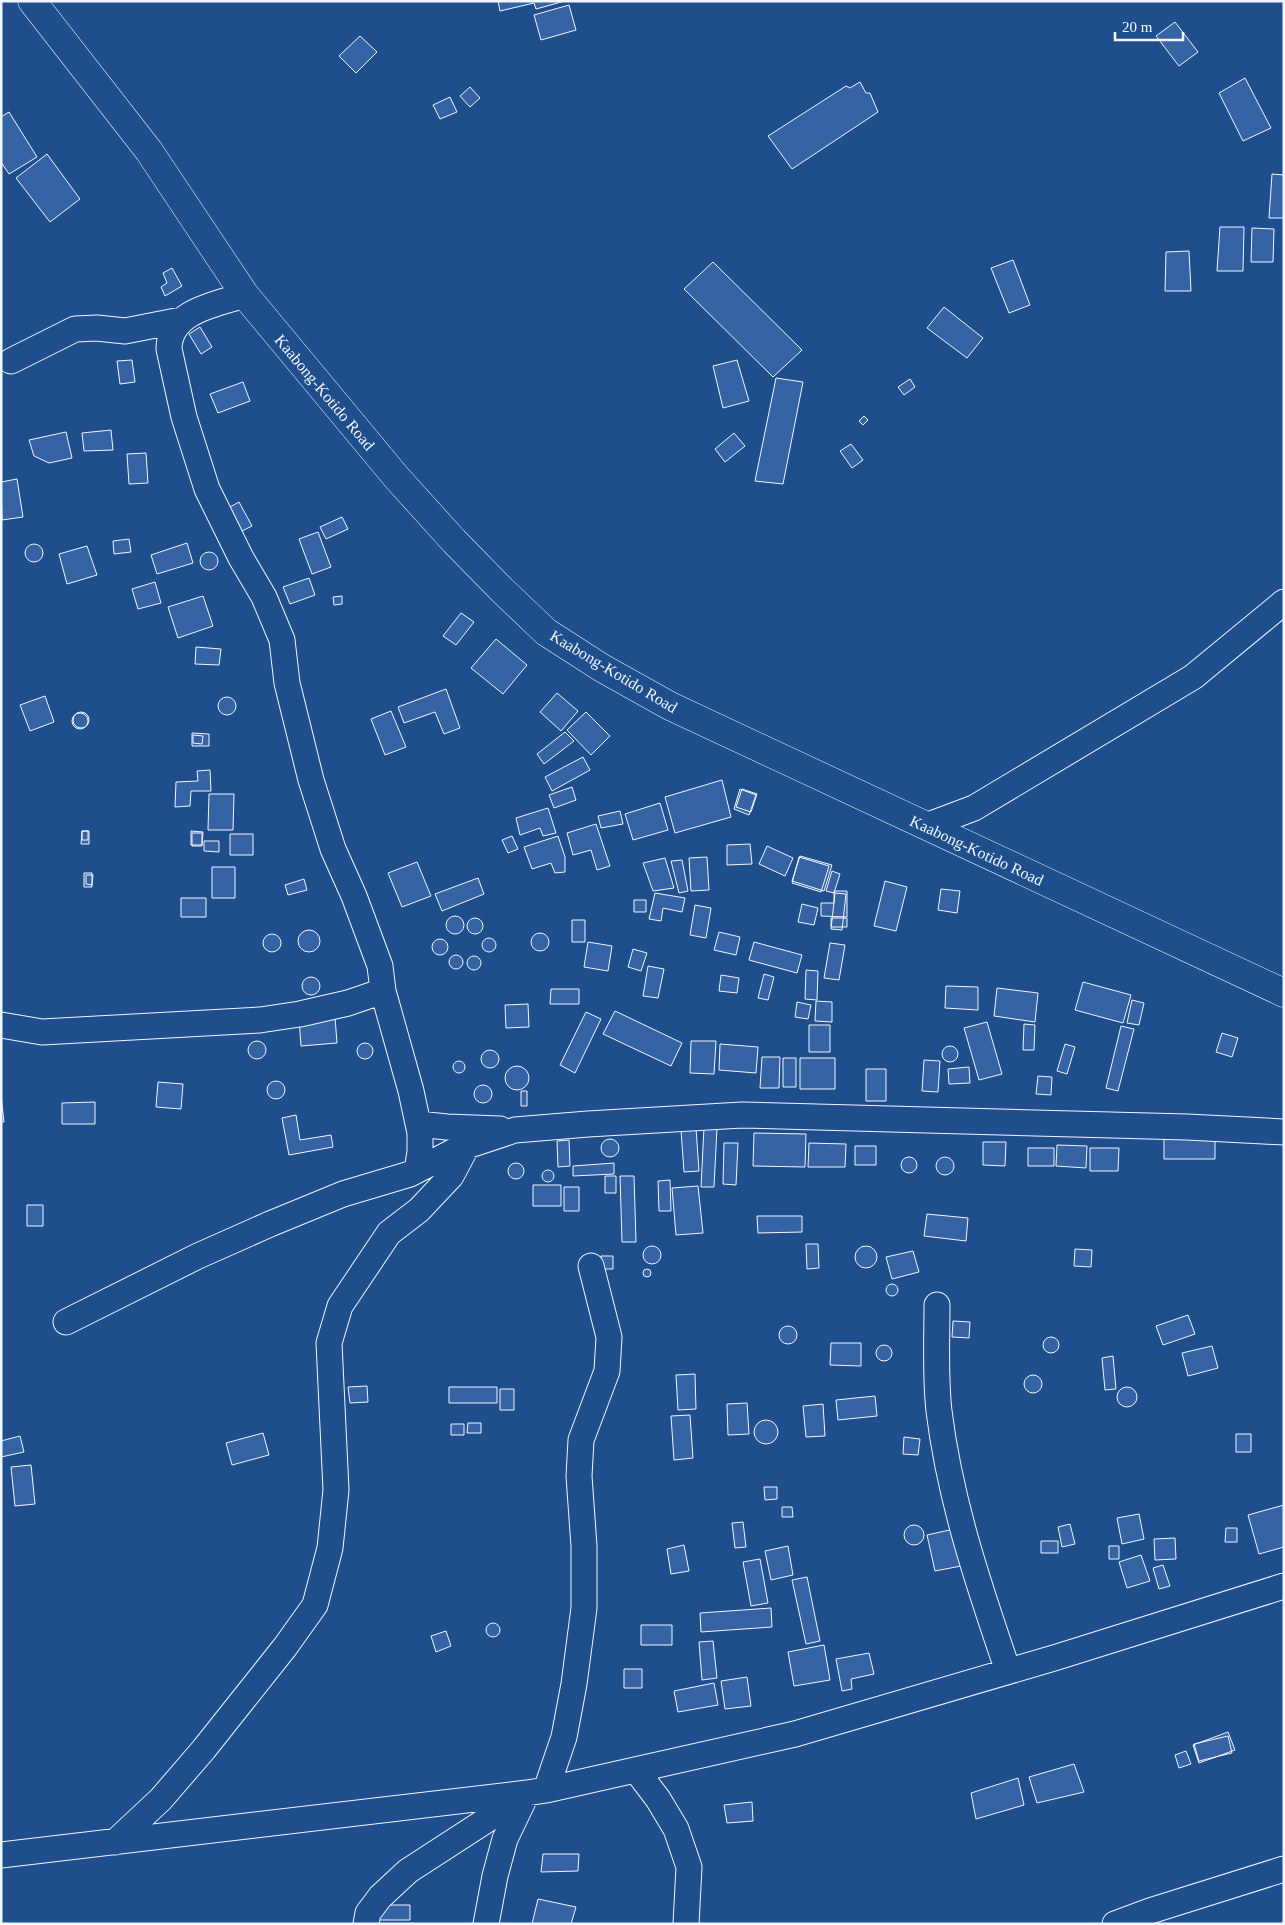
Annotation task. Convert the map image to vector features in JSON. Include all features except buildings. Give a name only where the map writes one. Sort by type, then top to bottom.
[{"type":"main road","name":"Kaabong-Kotido Road","points":[[32,1],[149,152],[245,295],[397,478],[454,541],[546,632],[602,668],[670,706],[1284,993]]},
{"type":"street","points":[[245,295],[202,308],[181,320],[173,328],[168,339],[168,349],[184,417],[207,489],[241,558],[264,597],[282,640],[287,682],[311,780],[333,849],[354,896],[380,966],[383,991],[411,1091],[418,1124],[420,1152],[417,1170]]},
{"type":"street","points":[[11,361],[75,329],[97,328],[125,331],[181,320]]},
{"type":"street","points":[[926,826],[974,808],[1192,676],[1284,602]]},
{"type":"street","points":[[1,1025],[42,1032],[260,1020],[300,1014],[348,1003],[383,991]]},
{"type":"street","points":[[418,1124],[515,1130],[742,1115],[1187,1126],[1284,1132]]},
{"type":"street","points":[[66,1322],[198,1256],[270,1224],[343,1194],[417,1170],[467,1146],[515,1130]]},
{"type":"street","points":[[115,1842],[161,1798],[204,1749],[315,1605],[330,1548],[336,1490],[329,1343],[340,1306],[389,1233],[419,1210],[451,1176],[467,1146]]},
{"type":"street","points":[[486,1924],[495,1876],[505,1839],[536,1791],[564,1737],[574,1684],[584,1608],[584,1546],[579,1476],[581,1440],[607,1371],[609,1337],[591,1266]]},
{"type":"street","points":[[937,1305],[939,1410],[946,1456],[973,1569],[1008,1671]]},
{"type":"street","points":[[1,1855],[536,1791],[795,1734],[1284,1586]]},
{"type":"street","points":[[636,1770],[658,1798],[676,1829],[689,1867],[686,1924]]},
{"type":"street","points":[[366,1924],[368,1913],[380,1897],[408,1870],[536,1791]]},
{"type":"street","points":[[1115,1924],[1150,1911],[1284,1869]]}]
